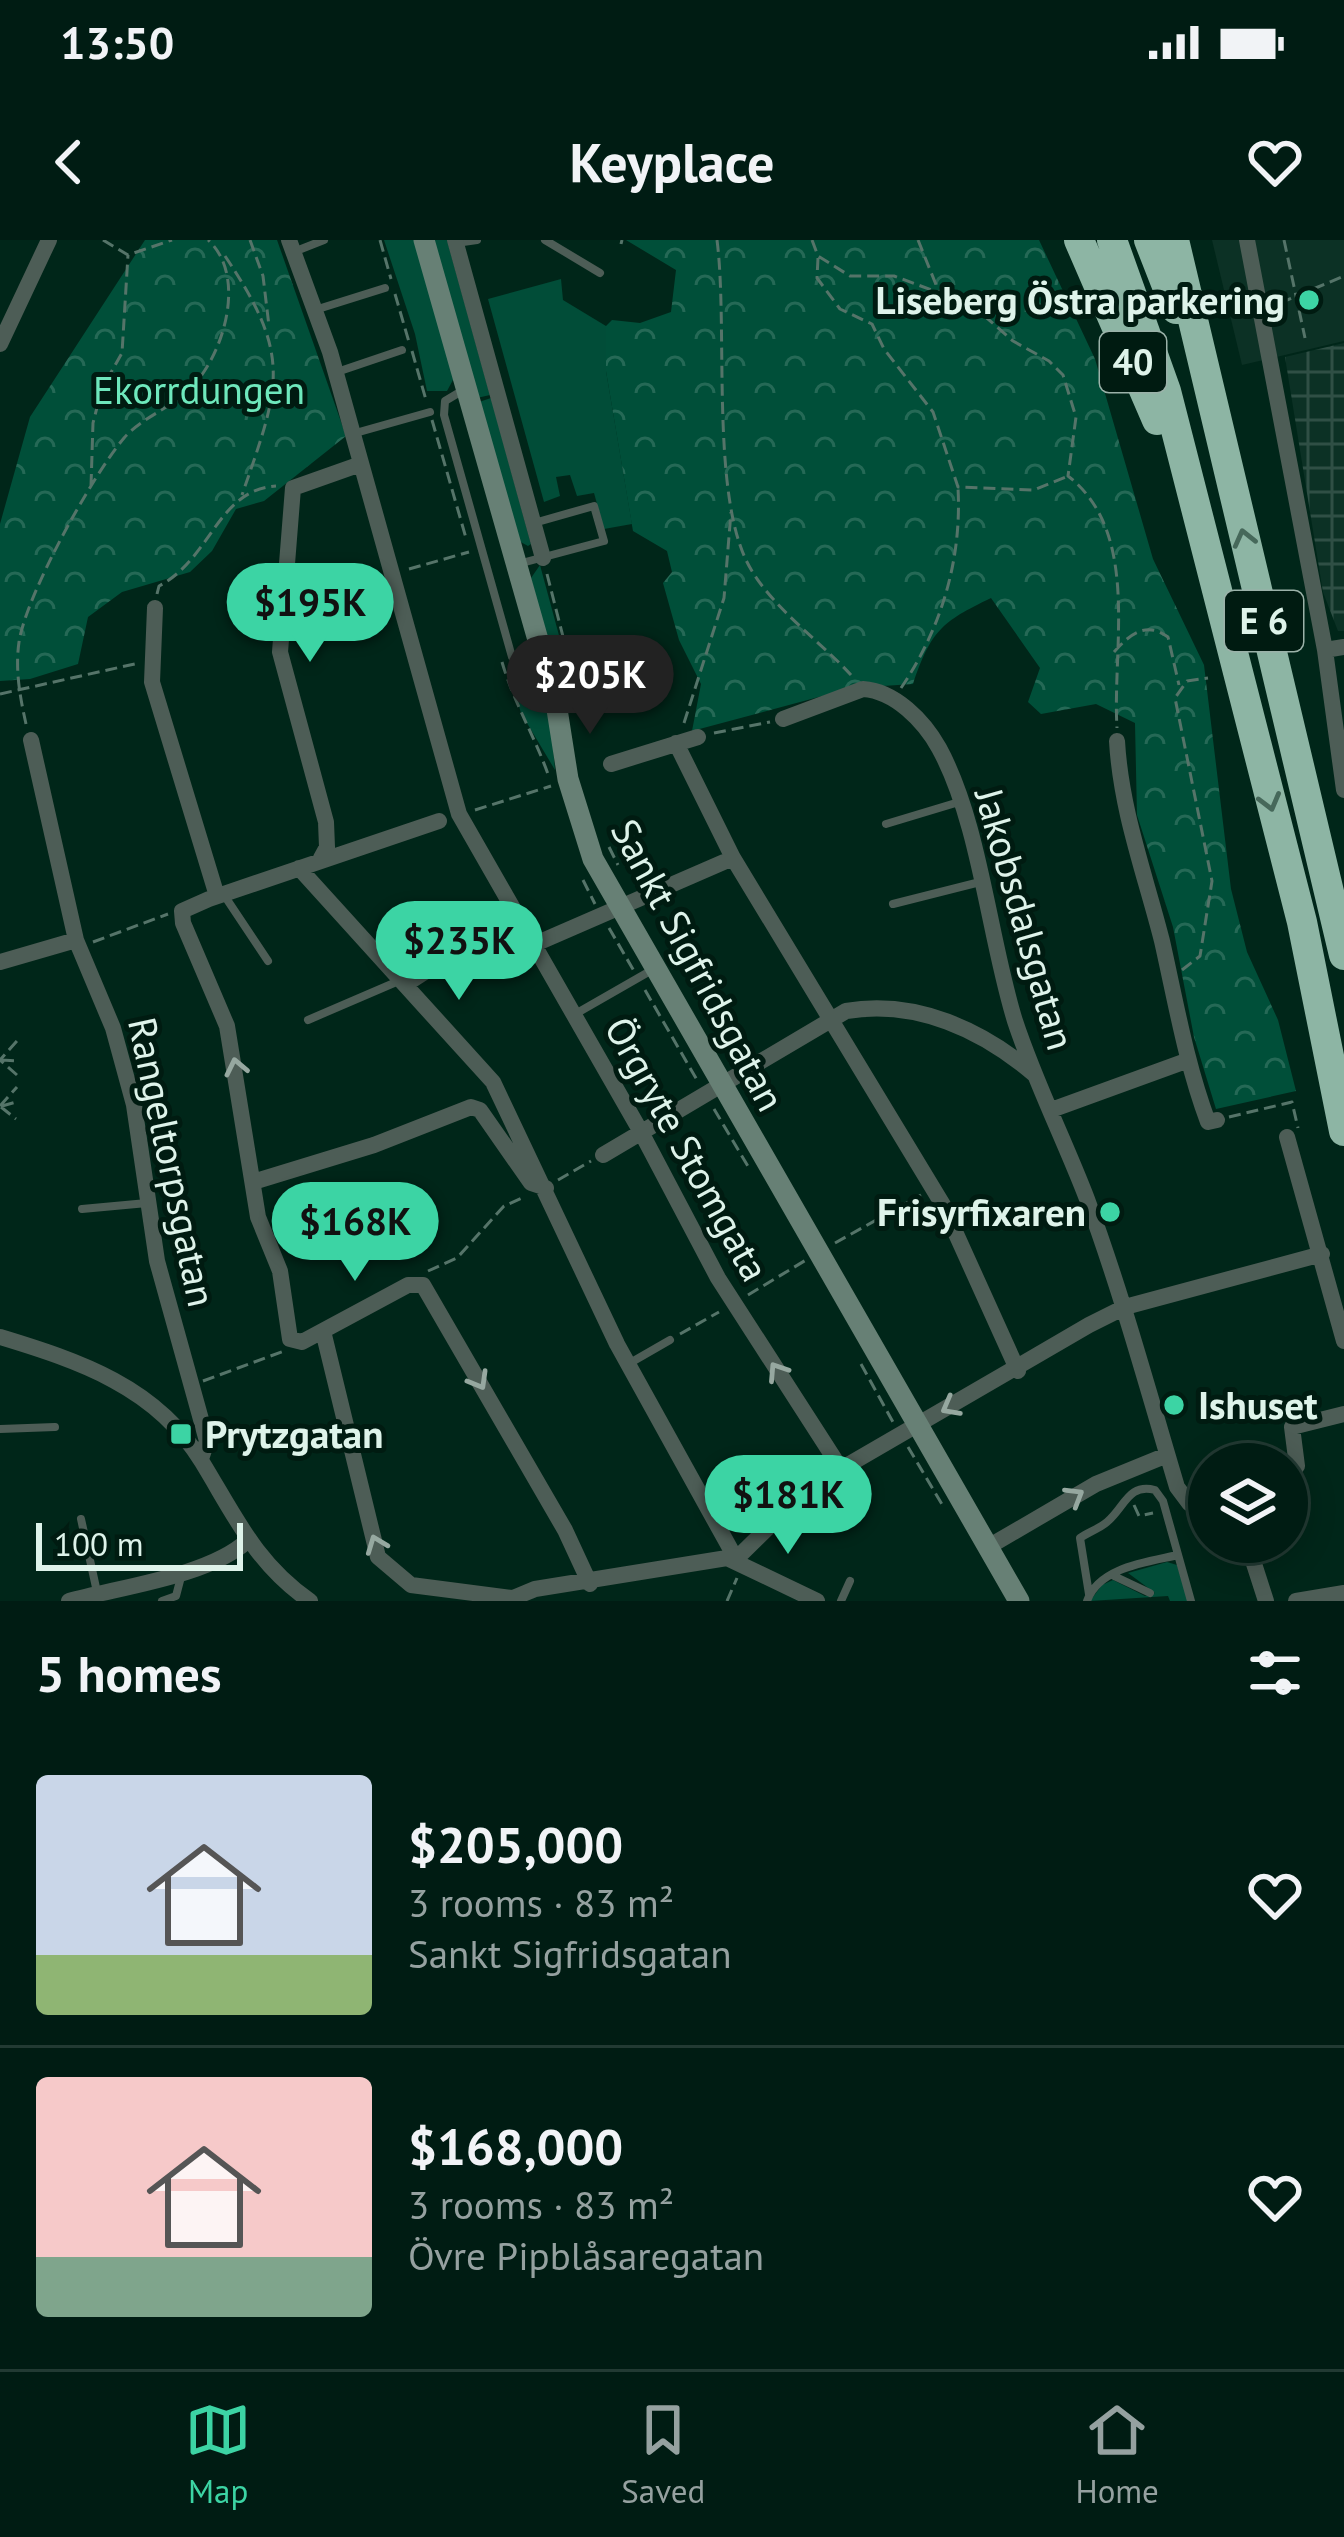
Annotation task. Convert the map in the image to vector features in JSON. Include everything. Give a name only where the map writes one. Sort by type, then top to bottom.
[{"type":"highway","name":"40","points":[[1079,240],[1186,486]]},
{"type":"highway","name":"E 6","points":[[1112,240],[1166,391],[1186,486],[1302,922],[1344,1131]]},
{"type":"highway","name":"E 6","points":[[1149,240],[1218,428],[1344,955]]},
{"type":"highway","name":"40","points":[[1174,240],[1218,428]]},
{"type":"street","points":[[0,344],[50,240]]},
{"type":"street","name":"Sankt Sigfridsgatan","points":[[424,240],[545,666],[568,779],[593,860],[627,904],[652,969],[1019,1601]]},
{"type":"street","points":[[1247,240],[1335,648],[1344,790]]},
{"type":"street","points":[[455,242],[543,558]]},
{"type":"street","name":"Örgryte Stomgata","points":[[292,246],[336,372],[358,465],[459,814],[734,1304],[842,1469]]},
{"type":"street","points":[[321,859],[327,847],[326,822],[280,652],[289,514],[293,488],[358,465]]},
{"type":"street","points":[[155,608],[150,660],[164,724],[220,895]]},
{"type":"street","points":[[783,719],[863,689],[894,697]]},
{"type":"street","name":"Jakobsdalsgatan","points":[[894,697],[937,744],[960,801],[1035,1076],[1054,1109],[1125,1307],[1177,1487],[1188,1502]]},
{"type":"street","points":[[611,764],[698,737]]},
{"type":"street","name":"Rangeltorpsgatan","points":[[31,740],[77,944],[118,1047],[141,1140],[157,1262],[207,1441],[200,1459]]},
{"type":"street","points":[[1118,741],[1128,822],[1169,974],[1186,1061],[1208,1122],[1217,1120]]},
{"type":"street","points":[[676,743],[733,858],[934,1189],[972,1262],[1018,1370]]},
{"type":"street","points":[[439,821],[176,912],[227,1026],[257,1217],[280,1271],[290,1346],[420,1278],[530,1468],[590,1584]]},
{"type":"street","points":[[404,982],[464,946],[519,951],[733,858]]},
{"type":"street","points":[[299,868],[493,1082],[628,1364],[736,1559],[817,1601]]},
{"type":"street","points":[[0,962],[77,944]]},
{"type":"street","points":[[603,1155],[719,1083],[862,1008],[944,1019],[975,1032],[1035,1076]]},
{"type":"street","points":[[1054,1109],[1186,1061]]},
{"type":"street","points":[[253,1183],[392,1139],[471,1107],[479,1110],[531,1183],[546,1188]]},
{"type":"street","points":[[1287,1137],[1344,1341]]},
{"type":"street","points":[[323,1331],[378,1557],[410,1585],[509,1600],[550,1586],[590,1584],[736,1559],[787,1509],[842,1469],[1125,1307],[1322,1254]]},
{"type":"street","points":[[0,1337],[61,1355],[124,1384],[158,1409],[200,1459],[247,1541],[310,1601]]},
{"type":"street","points":[[1294,1443],[1292,1427],[1344,1414]]},
{"type":"street","points":[[988,1546],[1096,1484],[1168,1455]]},
{"type":"street","points":[[83,1598],[233,1554],[247,1541]]},
{"type":"street","points":[[1253,1563],[1265,1601]]},
{"type":"street","points":[[1296,1601],[1344,1593]]},
{"type":"lane","points":[[292,246],[324,240]]},
{"type":"lane","points":[[455,242],[477,240]]},
{"type":"lane","points":[[545,240],[600,273]]},
{"type":"lane","points":[[316,310],[385,288]]},
{"type":"lane","points":[[336,372],[402,350]]},
{"type":"lane","points":[[466,388],[449,396],[444,415],[512,657],[521,668],[545,666]]},
{"type":"lane","points":[[351,435],[430,412]]},
{"type":"lane","points":[[517,565],[604,541],[594,506],[534,523]]},
{"type":"lane","points":[[886,824],[960,801]]},
{"type":"lane","points":[[893,904],[980,882]]},
{"type":"lane","points":[[220,895],[268,961]]},
{"type":"lane","points":[[575,1014],[652,969]]},
{"type":"lane","points":[[308,1020],[404,982]]},
{"type":"lane","points":[[82,1209],[148,1203]]},
{"type":"lane","points":[[628,1364],[670,1340]]},
{"type":"lane","points":[[0,1429],[55,1427]]},
{"type":"lane","points":[[1088,1598],[1078,1541],[1107,1522],[1137,1489],[1149,1488],[1166,1509],[1191,1601]]},
{"type":"lane","points":[[81,1519],[83,1598]]},
{"type":"lane","points":[[1088,1598],[1112,1576],[1138,1562],[1178,1555]]},
{"type":"lane","points":[[162,1601],[181,1588],[181,1570]]},
{"type":"lane","points":[[1112,1576],[1150,1593]]},
{"type":"lane","points":[[841,1601],[850,1581]]},
{"type":"path","points":[[104,240],[128,255]]},
{"type":"path","points":[[128,255],[172,240]]},
{"type":"path","points":[[208,240],[224,254],[269,327]]},
{"type":"path","points":[[155,608],[159,586],[184,573],[242,495],[262,444],[275,373],[263,276],[250,240]]},
{"type":"path","points":[[676,743],[724,598],[732,504],[717,240]]},
{"type":"path","points":[[812,240],[818,256],[817,278],[840,309],[872,323],[884,349],[933,412],[958,487],[954,571],[927,650],[894,697]]},
{"type":"path","points":[[918,240],[940,294]]},
{"type":"path","points":[[1284,240],[1304,338]]},
{"type":"path","points":[[31,740],[19,690],[19,638],[33,601],[125,436],[172,405],[201,373],[231,292],[224,254]]},
{"type":"path","points":[[91,492],[94,423],[102,388],[122,353],[128,255]]},
{"type":"path","points":[[818,256],[850,277],[894,277],[972,305],[1063,375],[1076,417],[1068,476]]},
{"type":"path","points":[[1280,303],[1344,276]]},
{"type":"path","points":[[958,487],[1034,490],[1068,476]]},
{"type":"path","points":[[1068,476],[1094,496],[1117,567],[1113,653],[1118,741]]},
{"type":"path","points":[[242,495],[279,486]]},
{"type":"path","points":[[732,504],[746,559],[770,593],[863,689]]},
{"type":"path","points":[[390,574],[470,552]]},
{"type":"path","points":[[543,558],[570,664],[572,694]]},
{"type":"path","points":[[1113,653],[1142,629],[1157,629],[1168,637],[1174,679],[1180,686]]},
{"type":"path","points":[[0,694],[150,660]]},
{"type":"path","points":[[1180,686],[1208,679]]},
{"type":"path","points":[[1169,974],[1200,956],[1212,881],[1177,723],[1175,698],[1180,686]]},
{"type":"path","points":[[698,737],[783,719]]},
{"type":"path","points":[[459,814],[568,779]]},
{"type":"path","points":[[607,843],[627,904]]},
{"type":"path","points":[[77,944],[176,912]]},
{"type":"path","points":[[0,1060],[17,1041]]},
{"type":"path","points":[[0,1060],[17,1061]]},
{"type":"path","points":[[0,1060],[17,1076]]},
{"type":"path","points":[[0,1106],[17,1087]]},
{"type":"path","points":[[0,1106],[16,1102]]},
{"type":"path","points":[[1217,1120],[1292,1102],[1298,1128],[1287,1137],[1279,1106]]},
{"type":"path","points":[[0,1106],[16,1118]]},
{"type":"path","points":[[572,1172],[603,1155]]},
{"type":"path","points":[[670,1340],[934,1189]]},
{"type":"path","points":[[420,1278],[471,1247],[504,1206]]},
{"type":"path","points":[[190,1384],[290,1346]]},
{"type":"path","points":[[1127,1499],[1139,1516],[1166,1509]]},
{"type":"shaded area","points":[[384,240],[416,240],[454,378],[447,391],[427,391],[415,334]]},
{"type":"shaded area","points":[[432,240],[447,240],[490,395],[477,398]]},
{"type":"shaded area","points":[[1212,240],[1344,240],[1344,341],[1242,365]]},
{"type":"shaded area","points":[[561,279],[563,300],[606,326],[606,371],[632,524],[604,529],[594,493],[577,496],[570,475],[556,477],[560,496],[544,502],[488,299]]},
{"type":"shaded area","points":[[1344,343],[1344,631],[1338,631],[1323,592],[1285,357]]},
{"type":"shaded area","points":[[491,398],[528,546],[517,540],[479,402]]},
{"type":"shaded area","points":[[540,565],[567,665],[567,714],[531,578]]},
{"type":"shaded area","points":[[527,671],[537,675],[551,723],[555,770],[521,713],[510,676]]},
{"type":"shaded area","points":[[1167,1562],[1177,1565],[1188,1601],[1170,1601],[1168,1596],[1090,1601],[1102,1585],[1113,1580],[1145,1596],[1155,1593],[1128,1573]]},
{"type":"green space","name":"Ekorrdungen","points":[[145,240],[277,240],[346,436],[264,501],[236,509],[212,551],[190,572],[122,592],[88,617],[78,664],[30,679],[0,681],[0,524],[30,417]]},
{"type":"green space","points":[[626,240],[1039,240],[1095,359],[1153,559],[1204,665],[1231,889],[1247,952],[1278,1020],[1296,1091],[1216,1109],[1194,1037],[1173,927],[1137,815],[1135,723],[1096,704],[1041,714],[1028,702],[1040,668],[991,598],[940,630],[913,684],[852,688],[692,731],[701,684],[679,640],[663,583],[672,572],[667,551],[633,531],[606,371],[606,326],[612,320],[640,323],[671,312],[676,270]]},
{"type":"place","name":"Liseberg Östra parkering","points":[[1309,300]]},
{"type":"place","name":"Frisyrfixaren","points":[[1110,1212]]},
{"type":"place","name":"Ishuset","points":[[1174,1405]]},
{"type":"place","name":"Prytzgatan","points":[[181,1434]]}]
